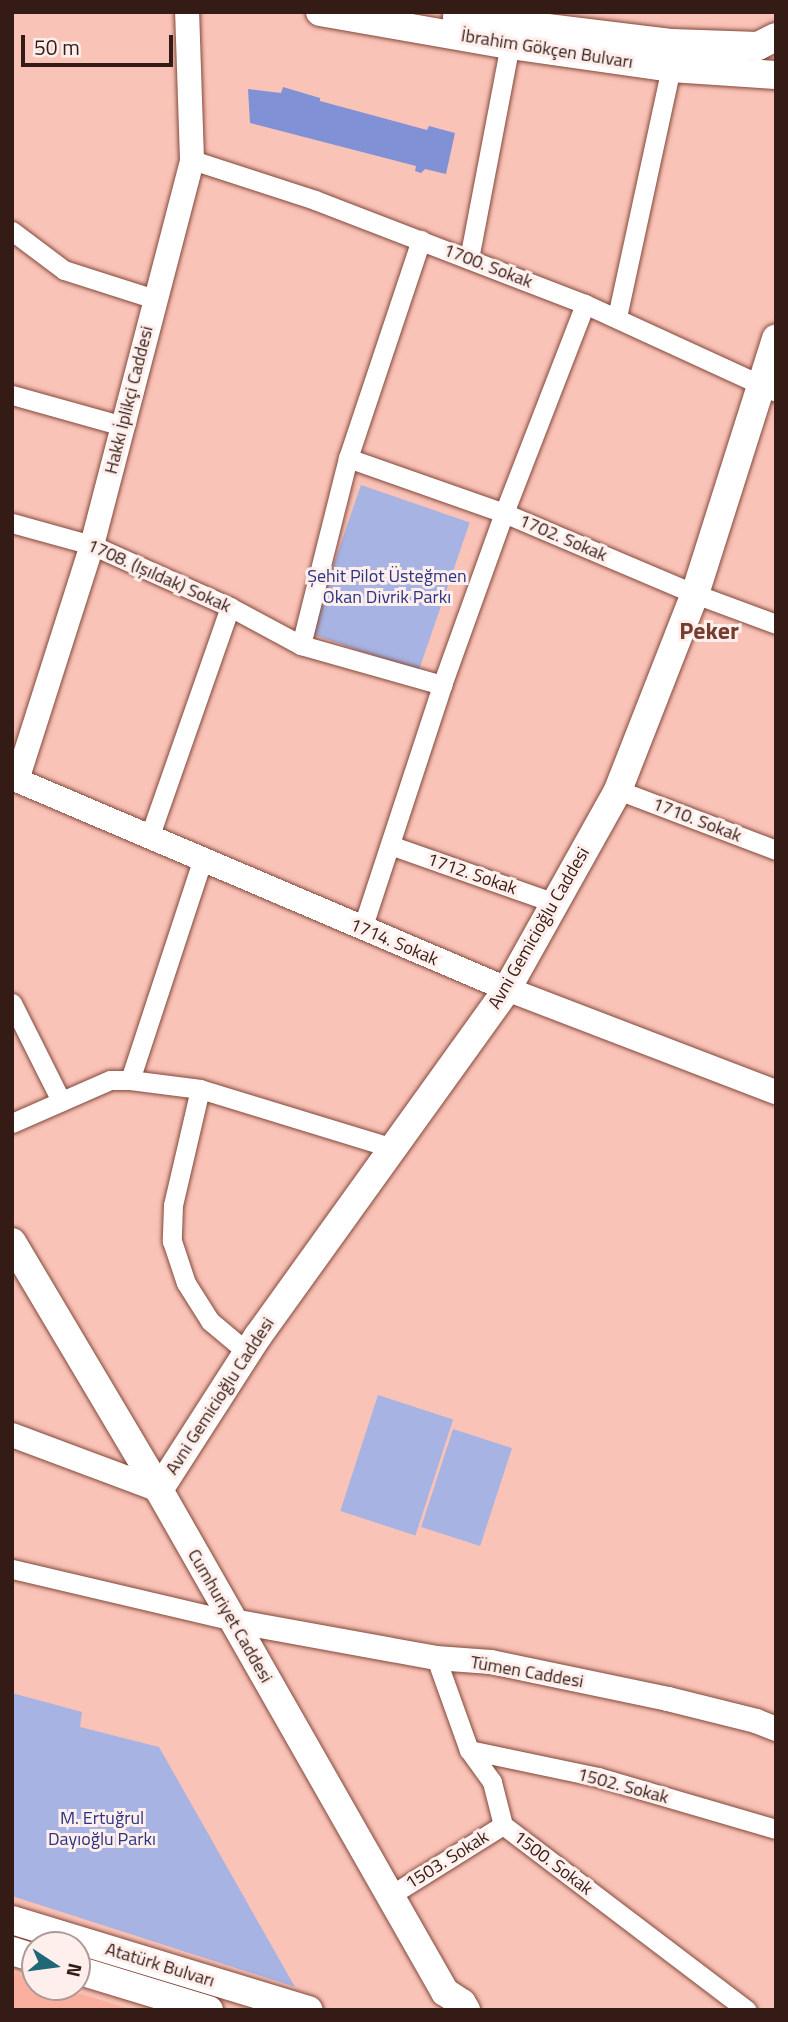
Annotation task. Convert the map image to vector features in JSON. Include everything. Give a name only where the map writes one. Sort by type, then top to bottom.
[{"type":"main road","name":"İbrahim Gökçen Bulvarı","points":[[320,12],[672,43],[758,46],[776,37]]},
{"type":"main road","name":"İbrahim Gökçen Bulvarı","points":[[422,12],[513,27],[671,68],[776,75]]},
{"type":"main road","name":"Avni Gemicioğlu Caddesi","points":[[159,1490],[247,1352],[507,989],[618,790],[695,594],[768,389],[776,339]]},
{"type":"main road","name":"Cumhuriyet Caddesi","points":[[12,1241],[159,1490],[452,2004]]},
{"type":"main road","name":"Atatürk Bulvarı","points":[[12,1920],[309,2010]]},
{"type":"main road","name":"Atatürk Bulvarı","points":[[91,1974],[209,2010]]},
{"type":"street","name":"Hakkı İplikçi Caddesi","points":[[14,780],[92,545],[192,160],[187,12]]},
{"type":"street","points":[[470,259],[513,27]]},
{"type":"street","points":[[617,317],[671,68]]},
{"type":"street","name":"1700. Sokak","points":[[192,160],[421,240],[585,304],[768,389]]},
{"type":"street","points":[[12,231],[64,270],[155,299]]},
{"type":"street","points":[[301,645],[348,458],[421,240]]},
{"type":"street","points":[[362,929],[442,685],[504,513],[585,304]]},
{"type":"street","points":[[12,395],[123,426]]},
{"type":"street","name":"1702. Sokak","points":[[348,458],[504,513],[695,594],[776,624]]},
{"type":"street","name":"1708. (Işıldak) Sokak","points":[[12,523],[92,545],[230,607],[301,645],[442,685]]},
{"type":"street","points":[[149,838],[230,607]]},
{"type":"street","name":"1714. Sokak","points":[[14,780],[507,989],[776,1092]]},
{"type":"street","name":"1710. Sokak","points":[[618,790],[776,850]]},
{"type":"street","name":"1712. Sokak","points":[[390,845],[555,903]]},
{"type":"street","points":[[130,1080],[202,861]]},
{"type":"street","points":[[12,1003],[61,1101]]},
{"type":"street","points":[[12,1122],[110,1080],[130,1080],[200,1089],[393,1148]]},
{"type":"street","points":[[200,1089],[173,1205],[172,1241],[186,1283],[210,1321],[247,1352]]},
{"type":"street","points":[[12,1435],[159,1490]]},
{"type":"street","points":[[12,1569],[233,1621]]},
{"type":"street","name":"Tümen Caddesi","points":[[233,1621],[436,1658],[504,1665],[668,1699],[756,1721],[776,1729]]},
{"type":"street","name":"1500. Sokak","points":[[436,1658],[469,1750],[492,1782],[503,1825],[736,2007]]},
{"type":"street","name":"1502. Sokak","points":[[469,1750],[598,1777],[776,1829]]},
{"type":"street","name":"1503. Sokak","points":[[391,1895],[503,1825]]},
{"type":"shaded area","points":[[283,87],[320,98],[320,101],[427,130],[429,126],[455,133],[446,174],[425,169],[421,173],[415,171],[416,166],[250,123],[248,89],[281,93]]},
{"type":"shaded area","points":[[12,1972],[21,1975],[21,2001],[91,2001],[91,1997],[132,2010],[12,2010]]},
{"type":"green space","name":"Şehit Pilot Üsteğmen Okan Divrik Parkı","points":[[361,485],[470,522],[419,671],[310,633]]},
{"type":"green space","points":[[378,1395],[453,1419],[415,1535],[340,1511]]},
{"type":"green space","points":[[453,1429],[512,1448],[480,1546],[421,1527]]},
{"type":"green space","name":"M. Ertuğrul Dayıoğlu Parkı","points":[[12,1693],[82,1712],[80,1727],[159,1747],[295,1987],[12,1896]]},
{"type":"district","name":"Peker","points":[[709,631]]}]
